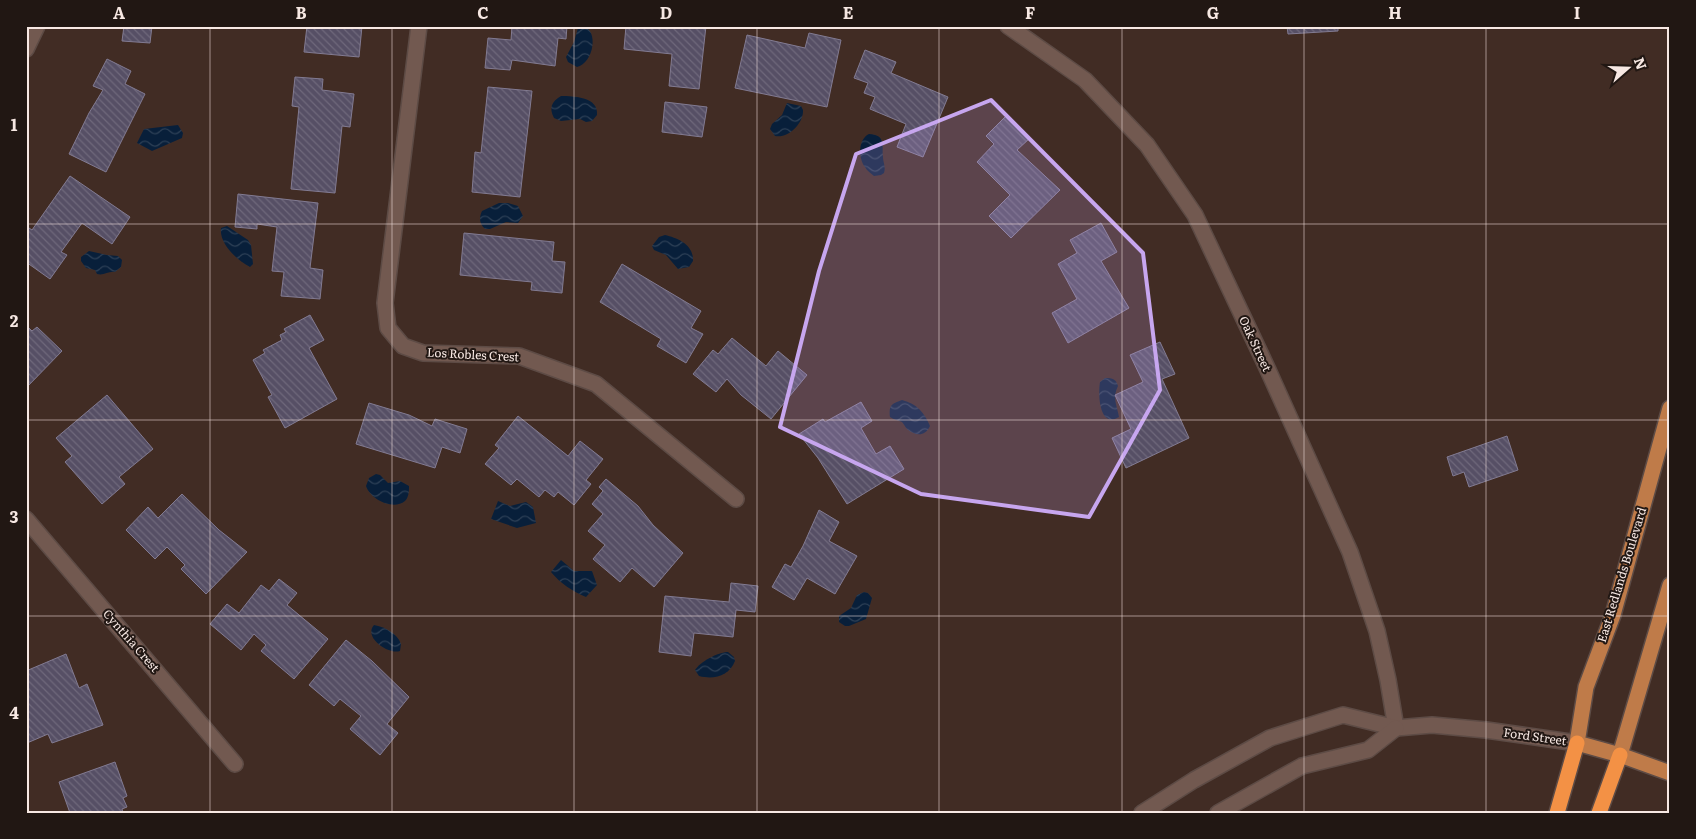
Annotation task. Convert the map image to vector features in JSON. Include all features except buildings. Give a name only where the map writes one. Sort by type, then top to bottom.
[{"type":"highway","points":[[1557,813],[1577,743]]},
{"type":"highway","points":[[1599,813],[1620,755]]},
{"type":"main road","name":"East Redlands Boulevard","points":[[1577,743],[1586,687],[1613,615],[1670,408]]},
{"type":"main road","points":[[1620,755],[1670,585]]},
{"type":"main road","name":"Ford Street","points":[[1577,743],[1620,755],[1670,773]]},
{"type":"street","points":[[26,49],[37,26]]},
{"type":"street","name":"Los Robles Crest","points":[[419,26],[385,304],[388,328],[403,346],[423,353],[518,356],[596,384],[736,499]]},
{"type":"street","name":"Oak Street","points":[[1008,26],[1085,80],[1147,144],[1194,215],[1268,370],[1350,552],[1377,631],[1396,728]]},
{"type":"street","name":"Cynthia Crest","points":[[26,519],[235,764]]},
{"type":"street","name":"Ford Street","points":[[1142,813],[1194,780],[1270,738],[1343,715],[1396,728],[1432,725],[1459,727],[1577,743]]},
{"type":"street","points":[[1218,813],[1302,766],[1368,750],[1396,728]]},
{"type":"highlighted area","points":[[991,100],[1143,253],[1160,390],[1089,517],[921,494],[780,427],[819,271],[856,154]]},
{"type":"water","points":[[583,26],[588,29],[593,40],[591,53],[583,64],[577,67],[568,62],[566,57],[574,42],[578,28]]},
{"type":"water","points":[[561,96],[579,97],[590,101],[597,109],[597,115],[592,121],[586,122],[580,119],[561,121],[554,118],[552,105]]},
{"type":"water","points":[[787,103],[801,106],[803,115],[798,125],[790,133],[775,136],[770,129],[772,124],[782,115]]},
{"type":"water","points":[[178,125],[183,133],[182,138],[152,151],[137,143],[144,129]]},
{"type":"water","points":[[869,134],[878,136],[882,141],[885,168],[884,173],[881,175],[874,176],[861,159],[861,144],[865,136]]},
{"type":"water","points":[[499,203],[518,206],[523,216],[518,223],[506,222],[490,229],[485,229],[480,220],[482,211]]},
{"type":"water","points":[[227,226],[248,240],[251,245],[253,264],[250,267],[235,256],[226,246],[221,234],[221,228]]},
{"type":"water","points":[[665,235],[680,240],[691,251],[693,261],[689,267],[678,269],[666,255],[654,250],[652,246],[659,237]]},
{"type":"water","points":[[89,251],[118,256],[122,260],[121,267],[115,272],[97,274],[95,270],[86,268],[81,261],[81,257]]},
{"type":"water","points":[[1105,378],[1114,379],[1118,386],[1115,398],[1119,417],[1112,419],[1107,418],[1101,408],[1100,382]]},
{"type":"water","points":[[902,400],[916,406],[925,417],[930,426],[923,434],[913,433],[902,422],[890,417],[892,406]]},
{"type":"water","points":[[376,474],[380,475],[388,483],[400,481],[409,486],[408,496],[405,501],[400,504],[388,504],[372,495],[366,486],[369,478]]},
{"type":"water","points":[[498,501],[510,506],[526,502],[533,507],[536,523],[517,528],[491,519]]},
{"type":"water","points":[[561,560],[574,571],[592,571],[597,585],[586,597],[567,587],[551,572]]},
{"type":"water","points":[[864,592],[868,593],[872,598],[866,619],[849,626],[839,622],[839,616],[851,608],[857,595]]},
{"type":"water","points":[[374,625],[386,629],[397,637],[401,644],[400,651],[395,652],[384,648],[374,640],[371,630]]},
{"type":"water","points":[[728,652],[734,657],[735,661],[729,670],[715,677],[699,676],[695,670],[701,664],[714,656]]}]
